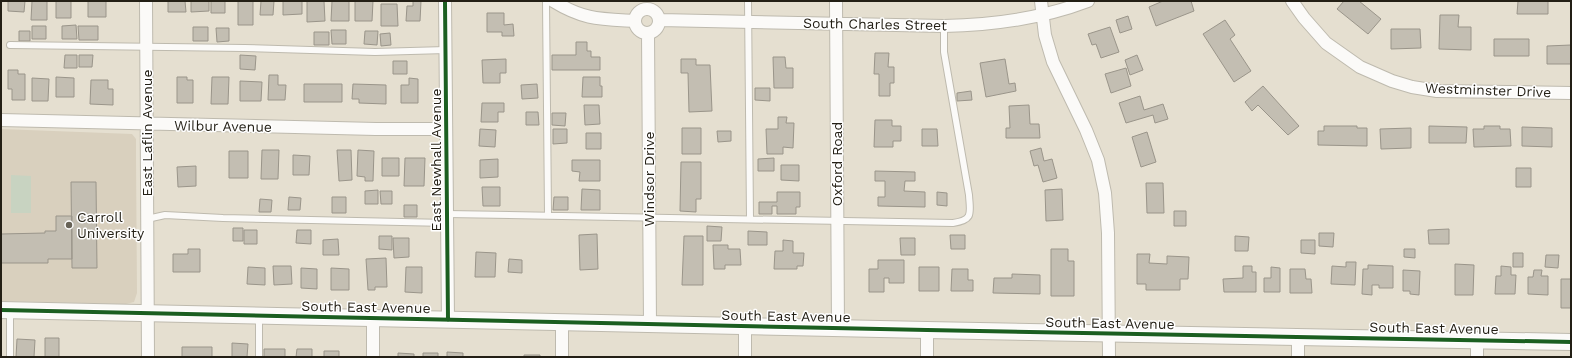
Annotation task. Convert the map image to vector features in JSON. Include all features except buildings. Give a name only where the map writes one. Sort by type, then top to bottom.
[{"type":"main road","name":"South East Avenue","points":[[5,310],[1109,334],[1298,336],[1571,342]]},
{"type":"street","name":"East Laflin Avenue","points":[[146,1],[148,357]]},
{"type":"street","name":"East Newhall Avenue","points":[[445,1],[448,320]]},
{"type":"street","points":[[553,1],[579,16],[635,21]]},
{"type":"street","name":"Oxford Road","points":[[836,1],[838,328]]},
{"type":"street","points":[[1041,1],[1045,35],[1053,62],[1086,130],[1101,174],[1107,214],[1109,357]]},
{"type":"street","name":"South Charles Street","points":[[660,20],[944,26],[983,25],[1042,16],[1062,11],[1088,1]]},
{"type":"street","name":"Westminster Drive","points":[[1292,1],[1304,18],[1326,43],[1360,67],[1392,81],[1412,87],[1437,91],[1571,93]]},
{"type":"street","points":[[647,5],[657,13],[660,20],[658,28],[648,33],[638,28],[635,21],[640,11],[647,5]]},
{"type":"street","name":"Windsor Drive","points":[[648,33],[650,324]]},
{"type":"street","name":"Wilbur Avenue","points":[[1,120],[376,129],[446,129]]},
{"type":"street","points":[[373,318],[373,357]]},
{"type":"street","points":[[562,322],[562,357]]},
{"type":"street","points":[[745,326],[745,357]]},
{"type":"street","points":[[927,330],[927,357]]},
{"type":"street","points":[[1298,336],[1298,357]]},
{"type":"street","points":[[1477,340],[1477,357]]},
{"type":"lane","points":[[546,1],[548,215]]},
{"type":"lane","points":[[748,1],[750,219]]},
{"type":"lane","points":[[147,218],[165,215],[223,218],[447,218],[548,215],[963,222],[969,217],[969,196],[944,52],[944,26]]},
{"type":"lane","points":[[10,45],[375,52],[446,50]]},
{"type":"lane","points":[[5,310],[10,357]]},
{"type":"lane","points":[[259,315],[259,357]]},
{"type":"shaded area","name":"Carroll University","points":[[1,129],[132,134],[136,139],[137,293],[134,302],[126,304],[1,301]]},
{"type":"green space","points":[[11,175],[31,176],[31,213],[11,213]]},
{"type":"cycle path","points":[[445,1],[448,320]]},
{"type":"cycle path","points":[[1,310],[1571,342]]},
{"type":"place","name":"Carroll University","points":[[69,225]]}]
